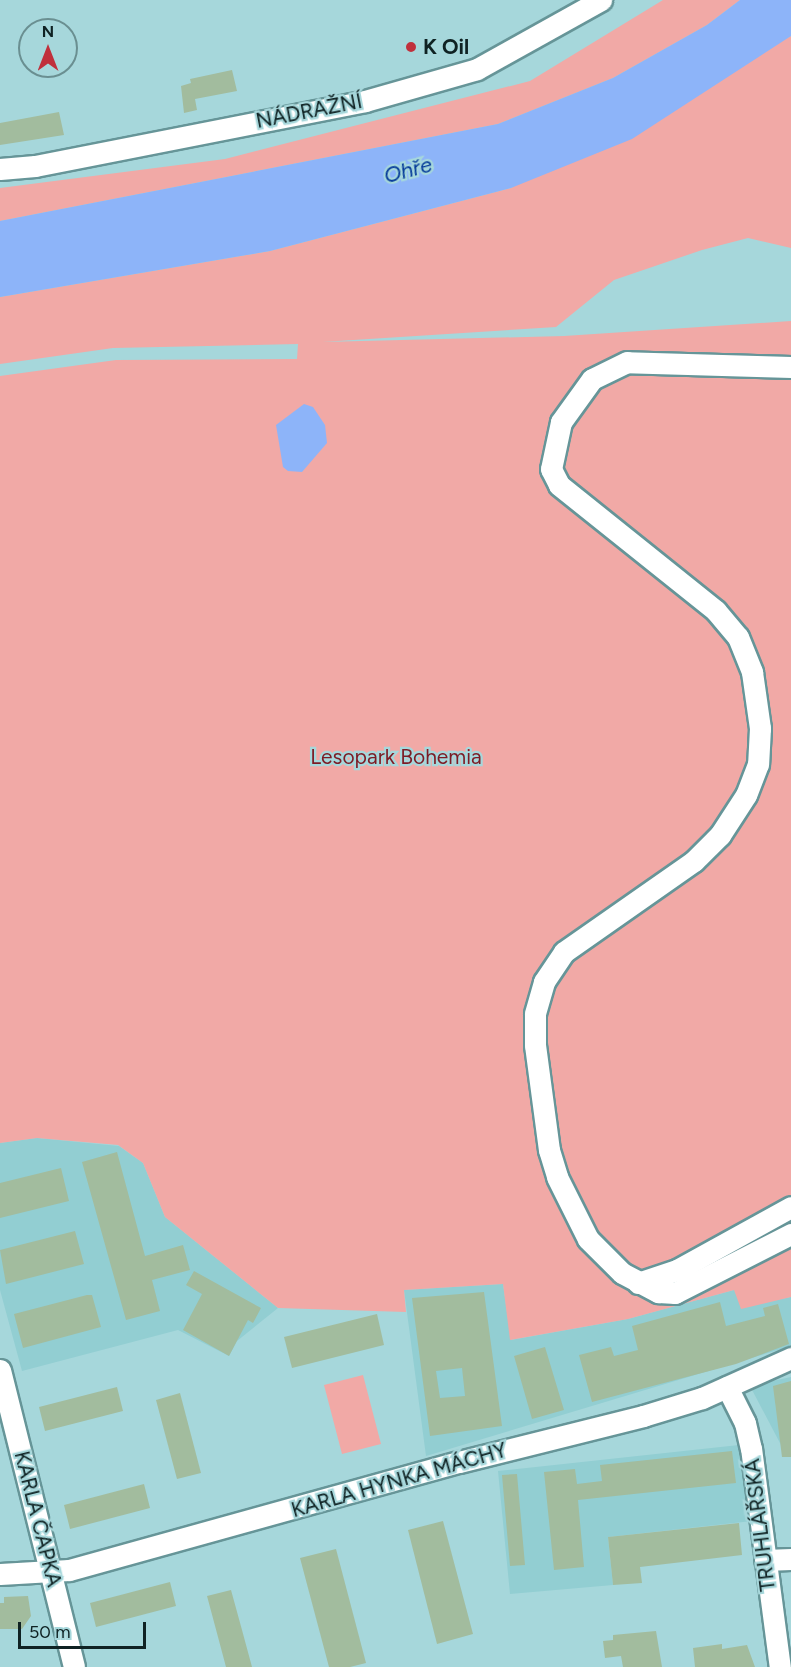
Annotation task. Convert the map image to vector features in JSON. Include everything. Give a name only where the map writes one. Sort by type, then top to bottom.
[{"type":"street","name":"NÁDRAŽNÍ","points":[[0,169],[35,166],[365,101],[477,69],[601,0]]},
{"type":"street","points":[[791,367],[627,362],[592,379],[561,422],[552,451],[551,468],[559,485],[716,611],[738,637],[752,672],[760,728],[758,764],[746,795],[720,835],[694,861],[564,952],[544,982],[535,1014],[546,1126],[557,1177],[588,1239],[638,1283],[658,1292],[675,1293],[791,1234]]},
{"type":"street","points":[[638,1283],[676,1270],[791,1207]]},
{"type":"street","name":"KARLA HYNKA MÁCHY","points":[[0,1574],[52,1573],[459,1461],[643,1416],[727,1387],[791,1358]]},
{"type":"street","name":"KARLA ČAPKA","points":[[2,1383],[74,1667]]},
{"type":"street","name":"TRUHLÁŘSKÁ","points":[[727,1387],[745,1423],[751,1448],[780,1667]]},
{"type":"street","points":[[765,1560],[791,1559]]},
{"type":"shaded area","points":[[37,1138],[119,1146],[143,1163],[165,1217],[278,1308],[237,1341],[229,1356],[178,1330],[22,1371],[0,1290],[0,1143]]},
{"type":"shaded area","points":[[503,1284],[511,1340],[628,1319],[734,1290],[771,1301],[791,1297],[791,1346],[426,1456],[404,1290]]},
{"type":"shaded area","points":[[791,1377],[791,1444],[781,1445],[750,1386]]},
{"type":"shaded area","points":[[739,1445],[752,1521],[608,1537],[613,1585],[510,1594],[498,1471]]},
{"type":"green space","points":[[663,0],[740,0],[707,25],[613,78],[498,124],[0,221],[0,188],[225,159],[530,81]]},
{"type":"green space","name":"Lesopark Bohemia","points":[[791,36],[791,248],[748,238],[702,250],[614,280],[556,327],[322,342],[564,336],[791,321],[791,1297],[741,1309],[734,1290],[628,1319],[510,1340],[503,1284],[404,1290],[406,1312],[278,1308],[165,1217],[143,1163],[118,1145],[37,1138],[0,1143],[0,376],[116,360],[297,359],[298,344],[113,348],[0,364],[0,297],[270,251],[511,188]]},
{"type":"green space","points":[[363,1375],[381,1444],[342,1454],[324,1385]]},
{"type":"water","name":"Ohře","points":[[740,0],[791,0],[791,36],[632,139],[511,188],[270,251],[0,297],[0,221],[498,124],[613,78],[707,25]]},
{"type":"water","points":[[304,404],[313,407],[325,425],[327,443],[302,472],[288,471],[283,467],[276,425]]},
{"type":"building","points":[[232,70],[237,91],[195,99],[197,110],[184,113],[181,86],[191,83],[190,79]]},
{"type":"building","points":[[59,112],[64,135],[0,145],[0,123]]},
{"type":"building","points":[[117,1152],[145,1256],[183,1245],[190,1270],[152,1280],[160,1311],[126,1320],[82,1162]]},
{"type":"building","points":[[61,1168],[69,1201],[0,1218],[0,1183]]},
{"type":"building","points":[[75,1231],[84,1264],[6,1284],[0,1250]]},
{"type":"building","points":[[194,1271],[261,1308],[253,1323],[248,1320],[229,1356],[183,1330],[202,1294],[186,1285]]},
{"type":"building","points":[[484,1292],[502,1426],[430,1436],[412,1298]],"holes":[[[462,1368],[465,1396],[440,1398],[436,1371]]]},
{"type":"building","points":[[92,1295],[101,1327],[23,1348],[14,1314]]},
{"type":"building","points":[[720,1302],[726,1326],[765,1316],[763,1308],[778,1304],[789,1344],[736,1364],[592,1402],[579,1355],[611,1347],[614,1356],[638,1350],[632,1326]]},
{"type":"building","points":[[377,1314],[384,1345],[292,1368],[284,1337]]},
{"type":"building","points":[[545,1347],[564,1410],[532,1419],[514,1356]]},
{"type":"building","points":[[791,1381],[791,1457],[782,1457],[773,1386]]},
{"type":"building","points":[[117,1387],[123,1411],[45,1431],[39,1407]]},
{"type":"building","points":[[180,1393],[201,1473],[177,1479],[156,1400]]},
{"type":"building","points":[[732,1451],[736,1483],[578,1500],[584,1567],[554,1570],[544,1472],[575,1469],[577,1484],[602,1481],[600,1465]]},
{"type":"building","points":[[517,1474],[525,1565],[510,1566],[502,1475]]},
{"type":"building","points":[[144,1484],[150,1508],[70,1529],[64,1505]]},
{"type":"building","points":[[443,1521],[473,1634],[437,1644],[408,1530]]},
{"type":"building","points":[[739,1523],[742,1555],[640,1567],[642,1583],[613,1585],[608,1537]]},
{"type":"building","points":[[336,1549],[366,1663],[350,1667],[329,1667],[300,1558]]},
{"type":"building","points":[[170,1582],[176,1606],[96,1627],[90,1603]]},
{"type":"building","points":[[231,1590],[252,1667],[226,1667],[207,1596]]},
{"type":"building","points":[[28,1596],[31,1616],[22,1629],[0,1629],[0,1603],[4,1603],[4,1597]]},
{"type":"building","points":[[656,1631],[662,1667],[623,1667],[621,1656],[605,1658],[603,1641],[613,1640],[613,1635]]},
{"type":"building","points":[[722,1644],[722,1649],[747,1645],[755,1667],[695,1667],[693,1648]]},
{"type":"place","name":"K Oil","points":[[411,47]]}]
